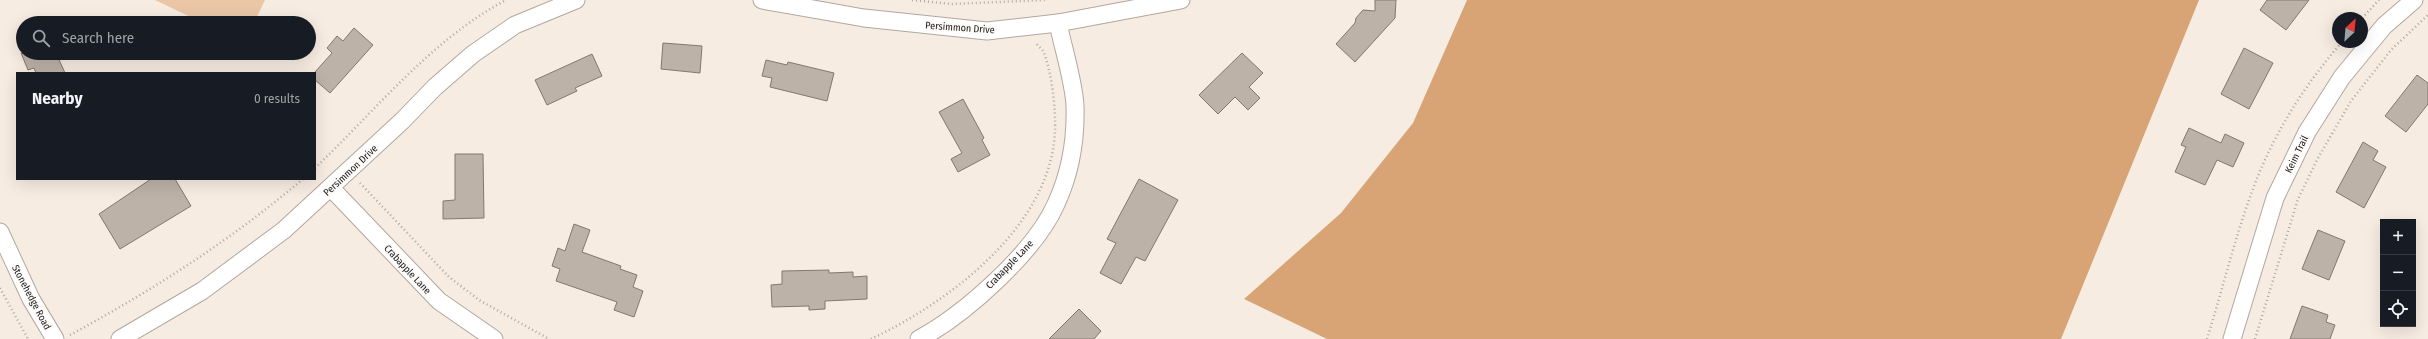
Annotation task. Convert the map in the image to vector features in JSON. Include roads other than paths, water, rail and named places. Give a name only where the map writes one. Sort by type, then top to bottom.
[{"type":"street","name":"Persimmon Drive","points":[[120,339],[202,291],[284,230],[332,188],[435,87],[473,54],[516,25],[576,0]]},
{"type":"street","name":"Persimmon Drive","points":[[762,0],[864,18],[987,30],[1058,23],[1181,0]]},
{"type":"street","name":"Keim Trail","points":[[2232,339],[2276,198],[2307,132],[2342,77],[2384,26],[2414,0]]},
{"type":"street","name":"Crabapple Lane","points":[[919,339],[963,309],[998,278],[1030,244],[1056,205],[1072,158],[1075,106],[1058,23]]},
{"type":"street","name":"Crabapple Lane","points":[[332,188],[439,302],[494,339]]},
{"type":"street","name":"Stonehedge Road","points":[[0,232],[31,299],[55,339]]}]
